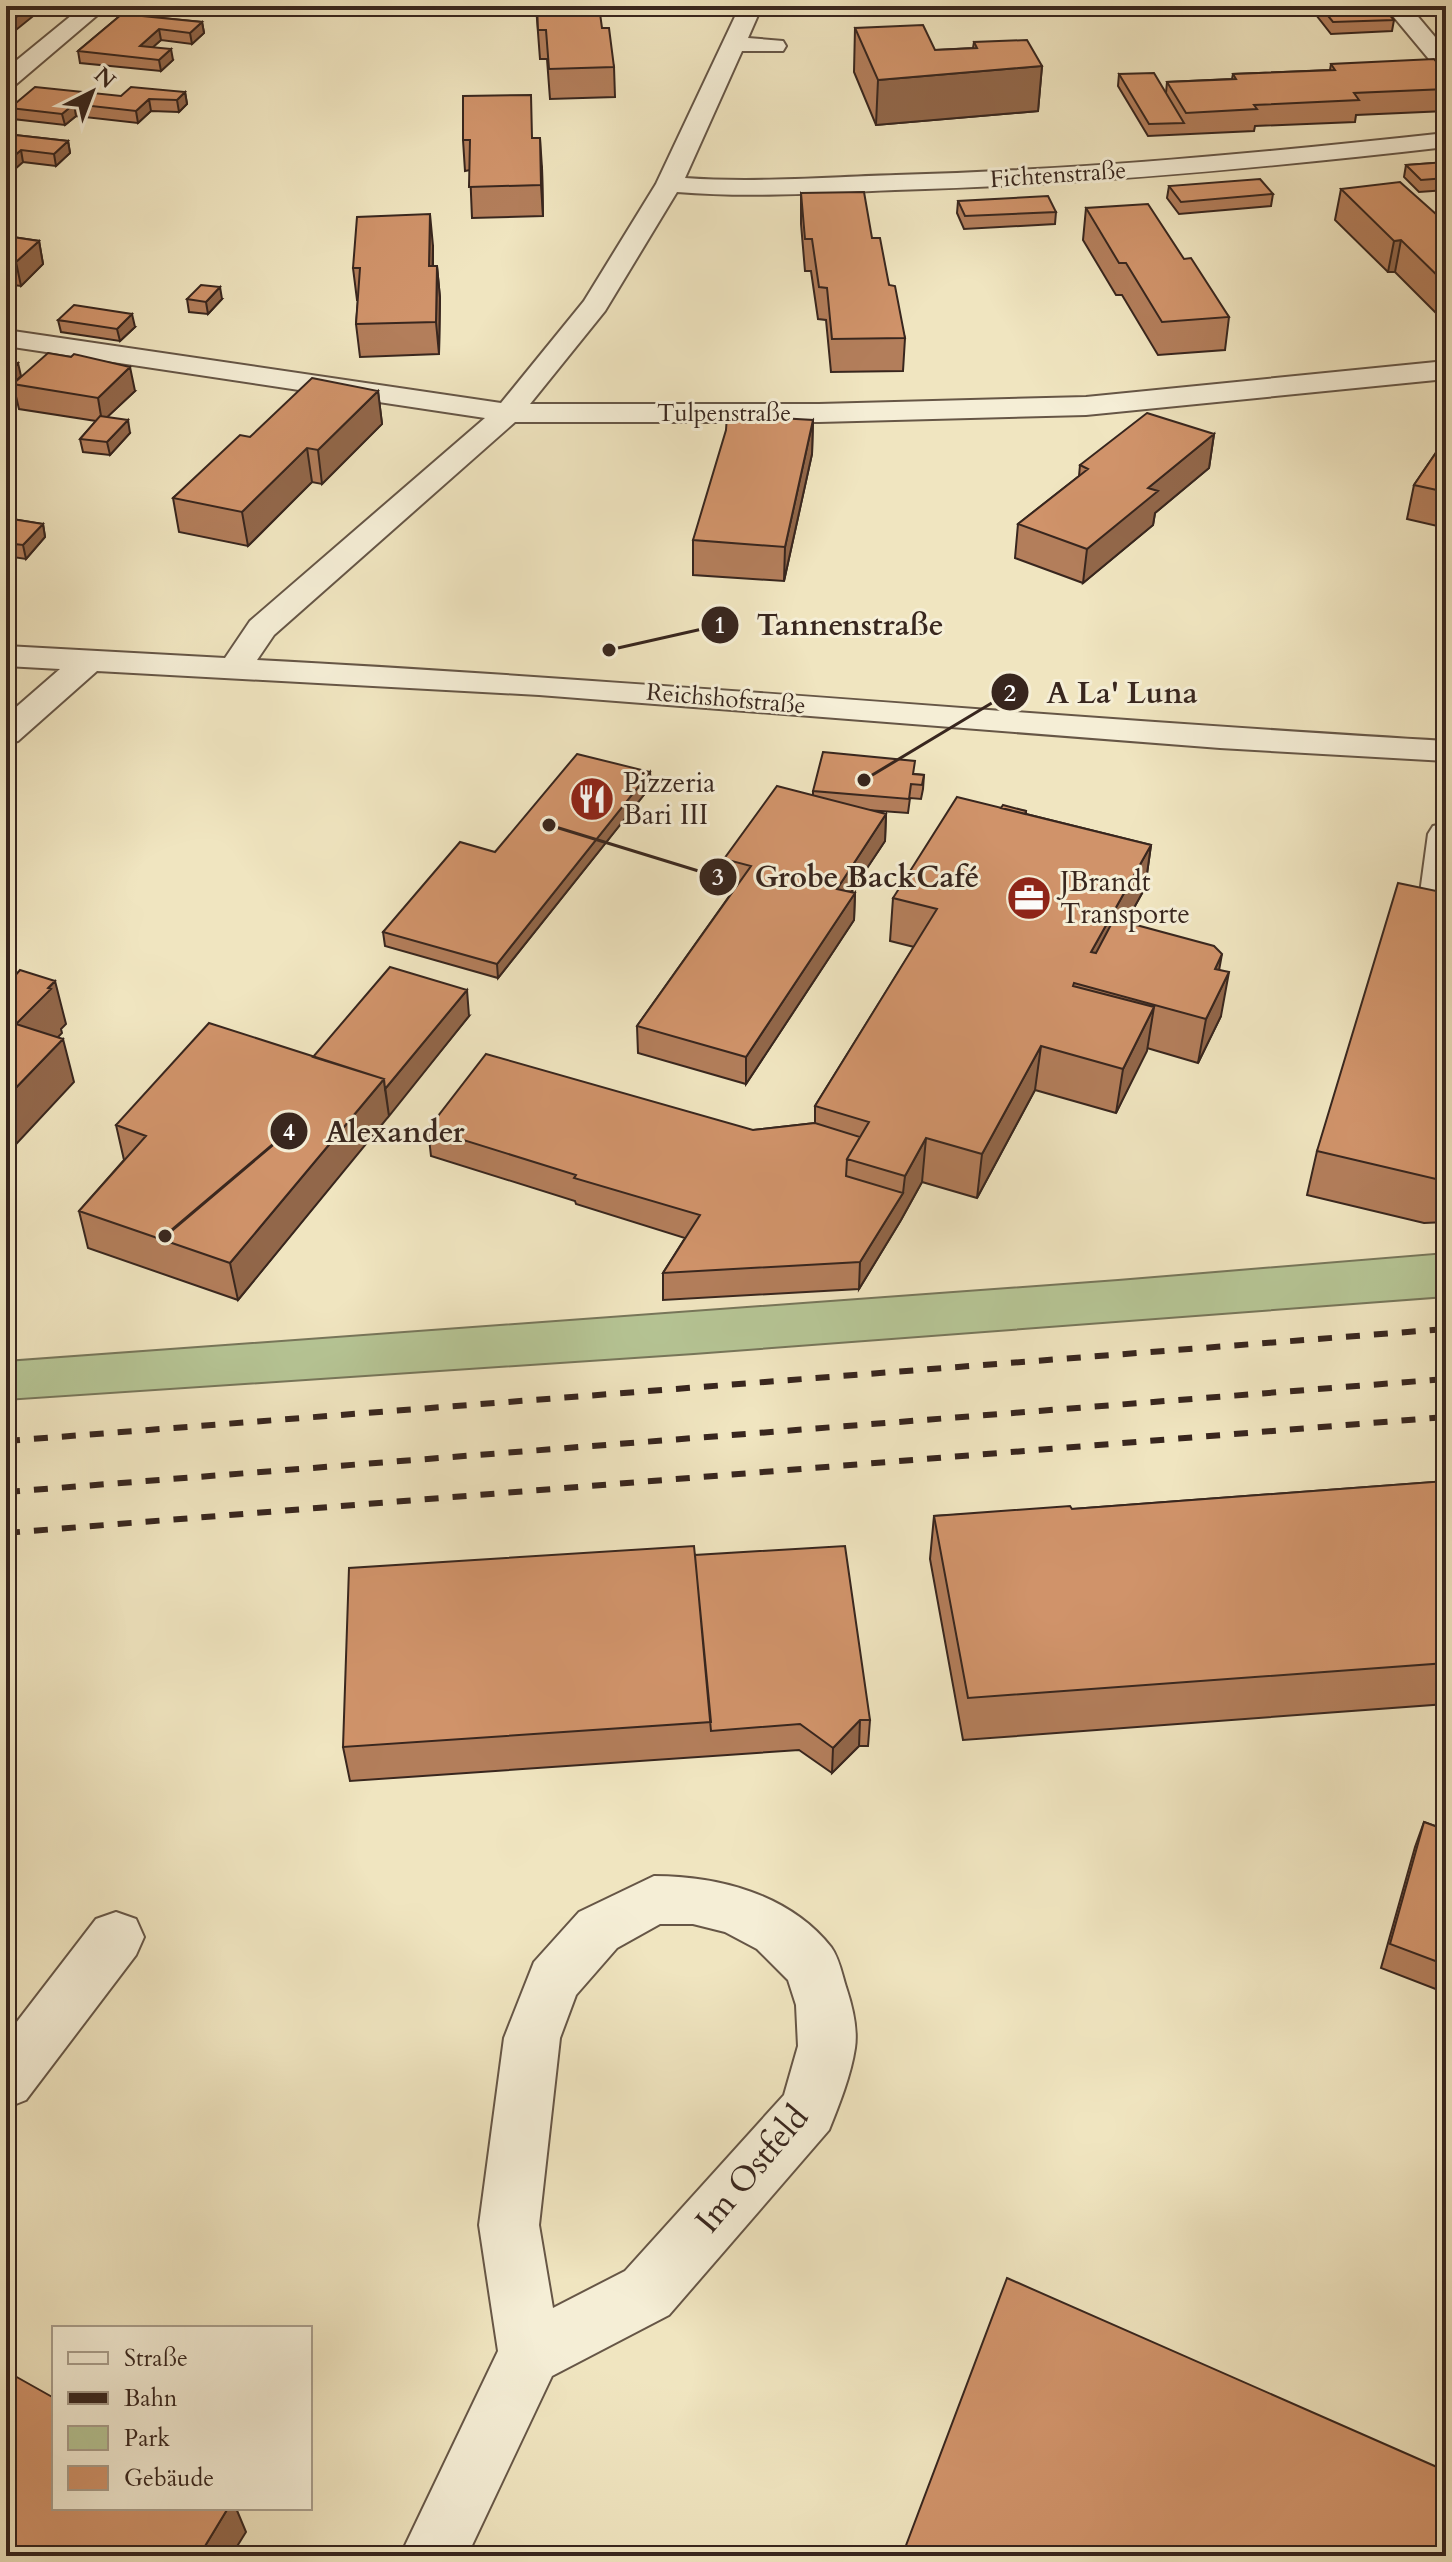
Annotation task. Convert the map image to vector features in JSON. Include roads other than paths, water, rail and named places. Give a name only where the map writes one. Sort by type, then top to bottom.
[{"type":"street","points":[[6,81],[97,6]]},
{"type":"street","points":[[235,668],[262,628],[508,413],[595,305],[669,184],[751,6]]},
{"type":"street","points":[[1392,6],[1401,11],[1446,65]]},
{"type":"street","points":[[733,44],[775,46]]},
{"type":"street","name":"Fichtenstraße","points":[[669,184],[715,188],[973,181],[1287,157],[1446,140]]},
{"type":"street","name":"Tulpenstraße","points":[[6,338],[508,413],[819,413],[1086,406],[1446,370]]},
{"type":"street","name":"Reichshofstraße","points":[[6,656],[584,688],[1220,738],[1446,751]]},
{"type":"street","points":[[6,734],[91,659]]},
{"type":"street","points":[[1437,908],[1446,834]]},
{"type":"street","name":"Im Ostfeld","points":[[654,1900],[693,1900],[735,1910],[776,1931],[812,1966],[824,2005],[827,2046],[808,2110],[647,2293],[530,2354],[509,2225],[532,2038],[554,1980],[598,1930],[654,1900]]},
{"type":"street","points":[[6,2081],[116,1937]]},
{"type":"street","points":[[433,2556],[530,2354]]},
{"type":"railway","points":[[6,1441],[1446,1329]]},
{"type":"railway","points":[[6,1492],[1446,1379]]},
{"type":"railway","points":[[6,1533],[1446,1417]]},
{"type":"place","name":"Tannenstraße","points":[[609,650]]},
{"type":"place","name":"A La' Luna","points":[[864,780]]},
{"type":"place","name":"Pizzeria Bari III","points":[[592,799]]},
{"type":"place","name":"Grobe BackCafé","points":[[549,825]]},
{"type":"place","name":"JBrandt Transporte","points":[[1029,898]]},
{"type":"place","name":"Alexander","points":[[165,1236]]}]
